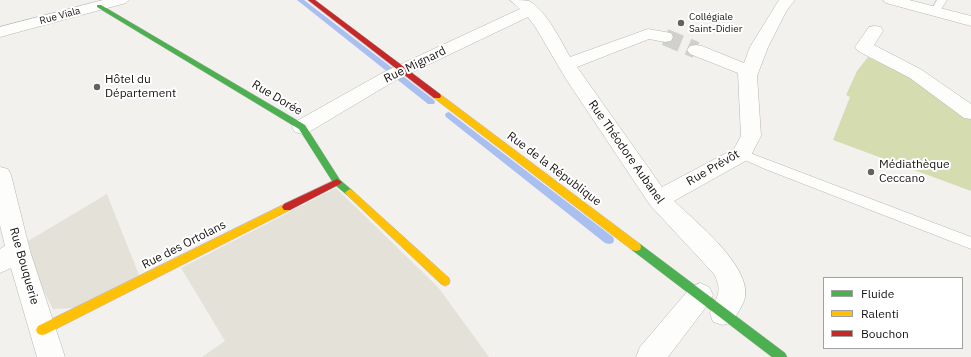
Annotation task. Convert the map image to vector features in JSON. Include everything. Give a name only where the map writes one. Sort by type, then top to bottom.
[{"type":"street","name":"Rue Viala","points":[[0,32],[121,0]]},
{"type":"street","name":"Rue de la République","points":[[311,0],[781,357]]},
{"type":"street","points":[[748,76],[759,47],[780,9],[787,0]]},
{"type":"street","points":[[891,0],[938,6],[971,21]]},
{"type":"street","name":"Rue Mignard","points":[[302,127],[403,70],[525,5]]},
{"type":"street","name":"Rue Théodore Aubanel","points":[[525,5],[544,26],[575,79],[658,199],[723,266],[731,280],[732,296],[723,313]]},
{"type":"street","name":"Rue Dorée","points":[[99,6],[302,127],[337,182],[445,281]]},
{"type":"street","points":[[875,31],[864,47],[916,74],[971,112]]},
{"type":"street","points":[[567,64],[648,34],[665,37]]},
{"type":"street","points":[[696,50],[745,70],[748,76]]},
{"type":"street","name":"Rue Prévôt","points":[[658,199],[742,154],[751,136],[748,76]]},
{"type":"street","name":"Rue Bouquerie","points":[[0,175],[9,257],[42,330],[51,357]]},
{"type":"street","name":"Rue des Ortolans","points":[[42,330],[337,182]]},
{"type":"street","points":[[650,357],[700,295]]},
{"type":"lane","points":[[742,154],[769,166],[971,243]]},
{"type":"shaded area","points":[[336,188],[438,287],[489,357],[202,357],[225,341],[181,268]]},
{"type":"shaded area","points":[[107,194],[139,275],[74,308],[53,309],[36,276],[28,241]]},
{"type":"green space","points":[[868,57],[912,78],[964,116],[971,119],[971,191],[833,140],[850,97],[846,95],[857,71]]},
{"type":"waterway","points":[[300,0],[431,102]]},
{"type":"waterway","points":[[449,115],[609,240]]},
{"type":"tunnel","points":[[665,37],[696,50]]},
{"type":"traffic: fast","points":[[99,6],[302,127],[337,182],[350,193]]},
{"type":"traffic: fast","points":[[636,247],[781,357]]},
{"type":"traffic: slow","points":[[437,96],[636,247]]},
{"type":"traffic: slow","points":[[350,193],[445,281]]},
{"type":"traffic: slow","points":[[42,330],[287,207]]},
{"type":"traffic: jam","points":[[311,0],[437,96]]},
{"type":"traffic: jam","points":[[287,207],[337,182]]},
{"type":"place","name":"Collégiale Saint-Didier","points":[[681,23]]},
{"type":"place","name":"Hôtel du Département","points":[[97,87]]},
{"type":"place","name":"Médiathèque Ceccano","points":[[871,172]]}]
